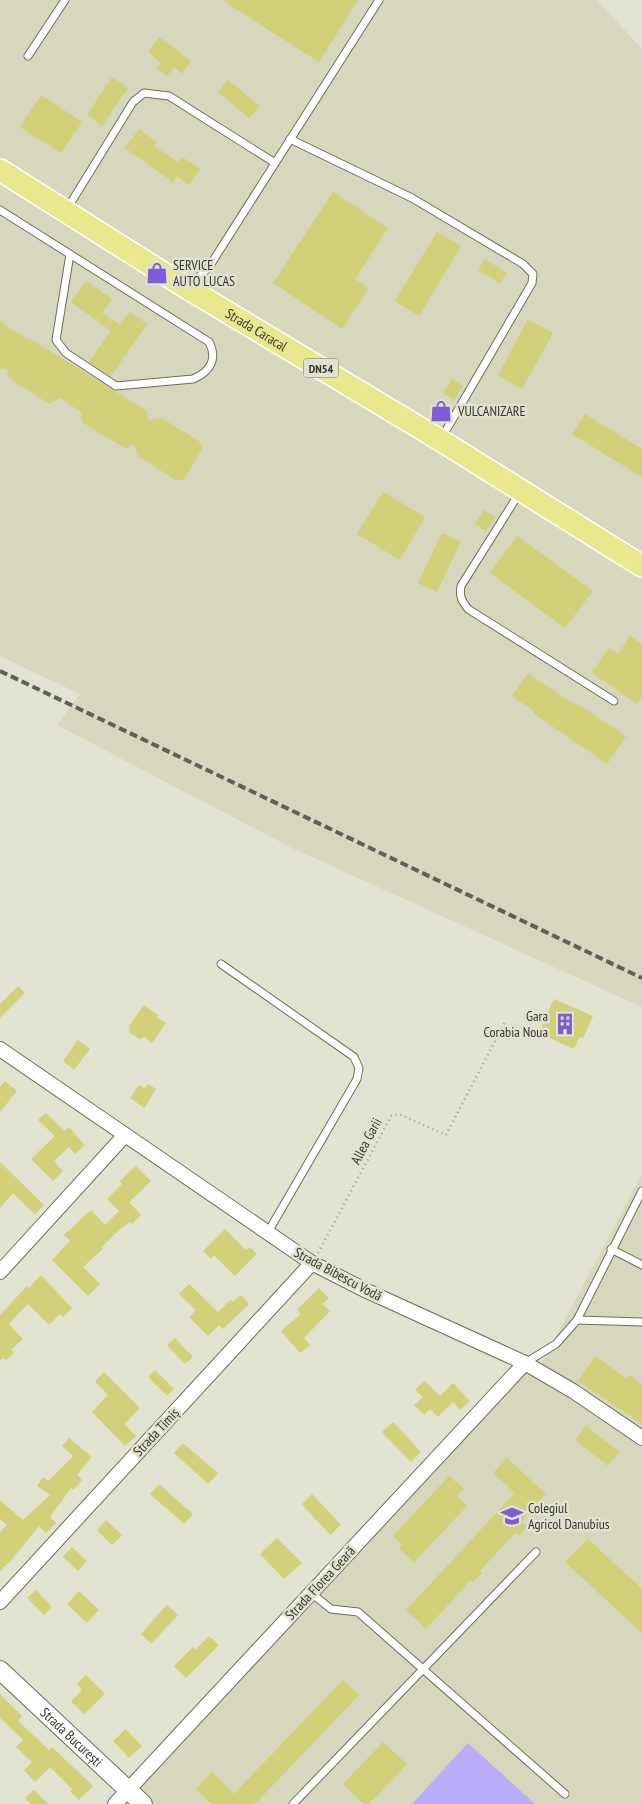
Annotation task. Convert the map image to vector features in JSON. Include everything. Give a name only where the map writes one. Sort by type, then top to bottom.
[{"type":"main road","name":"Strada Caracal","points":[[0,170],[188,288],[440,440],[520,492],[642,566]]},
{"type":"street","name":"Strada Bibescu Vodă","points":[[0,1049],[312,1263],[367,1291],[525,1362],[642,1438]]},
{"type":"street","points":[[0,1272],[126,1135]]},
{"type":"street","name":"Strada Timiș","points":[[0,1602],[312,1263]]},
{"type":"street","name":"Strada Florea Geară","points":[[115,1804],[525,1362]]},
{"type":"street","name":"Strada București","points":[[0,1670],[142,1804]]},
{"type":"lane","points":[[28,56],[65,0]]},
{"type":"lane","points":[[188,288],[209,267],[379,0]]},
{"type":"lane","points":[[66,211],[133,102],[144,93],[168,96],[275,163]]},
{"type":"lane","points":[[290,140],[412,198],[523,264],[532,274],[532,283],[440,440]]},
{"type":"lane","points":[[0,210],[70,254],[209,342],[214,358],[203,375],[193,379],[116,386],[66,353],[56,340],[70,254]]},
{"type":"lane","points":[[520,492],[461,586],[459,594],[462,601],[468,609],[614,701]]},
{"type":"lane","points":[[220,964],[354,1058],[359,1068],[357,1079],[268,1232]]},
{"type":"lane","points":[[525,1362],[556,1344],[576,1320],[642,1191]]},
{"type":"lane","points":[[611,1249],[642,1265]]},
{"type":"lane","points":[[576,1320],[642,1322]]},
{"type":"lane","points":[[293,1804],[536,1552]]},
{"type":"lane","points":[[311,1593],[331,1609],[358,1612],[565,1794]]},
{"type":"path","name":"Allea Garii","points":[[312,1263],[391,1116],[399,1114],[446,1135],[506,1020]]},
{"type":"shaded area","points":[[0,0],[597,0],[642,49],[642,1007],[292,848],[57,725],[80,694],[0,656]]},
{"type":"shaded area","points":[[642,1174],[642,1431],[540,1367]]},
{"type":"shaded area","name":"Colegiul Agricol Danubius","points":[[525,1363],[642,1438],[642,1804],[143,1804],[128,1790]]},
{"type":"shaded area","points":[[468,1743],[535,1804],[412,1804]]},
{"type":"building","points":[[222,0],[358,0],[319,62]]},
{"type":"building","points":[[159,37],[191,61],[182,74],[174,67],[167,76],[157,68],[161,63],[148,52]]},
{"type":"building","points":[[112,77],[128,88],[102,126],[87,115]]},
{"type":"building","points":[[228,80],[260,106],[249,118],[218,92]]},
{"type":"building","points":[[41,95],[82,122],[61,153],[20,127]]},
{"type":"building","points":[[139,129],[157,142],[154,146],[178,162],[182,157],[200,169],[189,185],[177,176],[173,182],[125,148]]},
{"type":"building","points":[[333,192],[388,228],[355,279],[369,288],[342,329],[273,283]]},
{"type":"building","points":[[437,232],[461,246],[419,316],[395,301]]},
{"type":"building","points":[[485,259],[507,273],[500,283],[478,270]]},
{"type":"building","points":[[86,281],[112,299],[102,313],[120,325],[130,312],[147,324],[111,376],[89,362],[111,331],[71,302]]},
{"type":"building","points":[[528,319],[553,333],[522,389],[498,375]]},
{"type":"building","points":[[0,321],[28,340],[30,339],[147,411],[149,420],[161,418],[199,441],[202,449],[184,480],[175,480],[137,455],[134,444],[126,449],[82,422],[81,412],[60,398],[49,404],[8,377],[7,368],[0,369]]},
{"type":"building","points":[[452,379],[463,386],[454,400],[443,393]]},
{"type":"building","points":[[585,414],[642,449],[642,477],[572,434]]},
{"type":"building","points":[[383,492],[425,517],[400,560],[357,534]]},
{"type":"building","points":[[484,510],[495,517],[486,531],[475,524]]},
{"type":"building","points":[[442,533],[461,542],[437,592],[418,583]]},
{"type":"building","points":[[517,536],[593,591],[565,628],[490,573]]},
{"type":"building","points":[[630,636],[642,644],[642,697],[637,704],[592,673],[609,648],[618,654]]},
{"type":"building","points":[[528,673],[575,705],[576,703],[626,736],[607,764],[533,713],[534,711],[512,696]]},
{"type":"building","points":[[18,986],[25,993],[0,1018],[0,1004]]},
{"type":"building","name":"Gara Corabia Noua","points":[[554,999],[593,1016],[583,1038],[579,1037],[574,1049],[539,1033]]},
{"type":"building","points":[[144,1005],[158,1015],[156,1017],[166,1023],[152,1043],[145,1037],[140,1039],[130,1033],[129,1026]]},
{"type":"building","points":[[78,1040],[90,1049],[74,1070],[63,1061]]},
{"type":"building","points":[[5,1081],[17,1091],[0,1112],[0,1087]]},
{"type":"building","points":[[148,1084],[156,1089],[144,1108],[130,1098],[139,1085],[145,1088]]},
{"type":"building","points":[[46,1113],[65,1131],[69,1127],[85,1145],[75,1154],[69,1147],[54,1161],[63,1171],[53,1181],[31,1159],[55,1136],[38,1120]]},
{"type":"building","points":[[0,1162],[44,1205],[35,1214],[13,1193],[0,1208]]},
{"type":"building","points":[[136,1166],[151,1181],[129,1202],[141,1215],[132,1224],[130,1222],[119,1230],[102,1247],[103,1249],[83,1267],[100,1284],[88,1296],[52,1260],[70,1241],[64,1235],[91,1210],[105,1225],[119,1211],[107,1199],[122,1184],[120,1181]]},
{"type":"building","points":[[225,1229],[246,1250],[250,1247],[257,1254],[235,1276],[214,1255],[211,1259],[203,1251]]},
{"type":"building","points":[[41,1275],[72,1308],[63,1317],[60,1314],[49,1325],[28,1304],[9,1324],[23,1339],[11,1350],[14,1353],[6,1360],[3,1358],[0,1361],[0,1315],[27,1286],[29,1288]]},
{"type":"building","points":[[189,1284],[218,1312],[230,1300],[233,1302],[241,1295],[249,1304],[223,1329],[219,1325],[208,1336],[189,1317],[196,1310],[179,1294]]},
{"type":"building","points":[[319,1288],[329,1298],[322,1304],[330,1311],[304,1338],[310,1345],[300,1353],[281,1331],[301,1314],[297,1310]]},
{"type":"building","points":[[175,1338],[193,1357],[185,1364],[167,1345]]},
{"type":"building","points":[[595,1356],[627,1379],[630,1375],[642,1384],[642,1424],[578,1381]]},
{"type":"building","points":[[155,1370],[174,1389],[167,1396],[148,1377]]},
{"type":"building","points":[[104,1372],[140,1408],[125,1424],[136,1436],[125,1446],[92,1412],[108,1395],[95,1382]]},
{"type":"building","points":[[424,1381],[440,1396],[453,1383],[470,1401],[460,1410],[453,1402],[438,1417],[430,1409],[424,1415],[414,1405],[423,1397],[415,1390]]},
{"type":"building","points":[[393,1422],[421,1452],[411,1462],[382,1432]]},
{"type":"building","points":[[586,1426],[619,1452],[608,1466],[575,1440]]},
{"type":"building","points":[[69,1438],[92,1457],[77,1475],[82,1480],[73,1490],[71,1488],[50,1517],[56,1523],[46,1533],[39,1526],[0,1571],[0,1533],[7,1525],[0,1519],[0,1500],[23,1520],[50,1495],[37,1486],[43,1477],[48,1481],[73,1456],[62,1446]]},
{"type":"building","points":[[183,1443],[218,1473],[208,1484],[174,1453]]},
{"type":"building","points":[[507,1458],[546,1494],[521,1522],[527,1527],[519,1536],[515,1533],[480,1571],[482,1573],[473,1582],[471,1580],[426,1629],[406,1610],[515,1493],[493,1473]]},
{"type":"building","points":[[449,1476],[464,1489],[457,1496],[467,1506],[414,1562],[399,1548],[402,1544],[393,1536]]},
{"type":"building","points":[[159,1484],[193,1514],[184,1524],[150,1494]]},
{"type":"building","points":[[312,1494],[341,1525],[330,1535],[302,1504]]},
{"type":"building","points":[[106,1520],[122,1535],[112,1545],[97,1530]]},
{"type":"building","points":[[277,1538],[302,1563],[284,1579],[260,1554]]},
{"type":"building","points":[[588,1539],[642,1589],[642,1633],[565,1562]]},
{"type":"building","points":[[72,1547],[87,1561],[78,1571],[63,1557]]},
{"type":"building","points":[[36,1590],[52,1607],[44,1615],[27,1598]]},
{"type":"building","points":[[79,1591],[99,1610],[87,1623],[67,1604]]},
{"type":"building","points":[[167,1605],[178,1615],[151,1644],[141,1634]]},
{"type":"building","points":[[209,1636],[219,1645],[186,1678],[174,1666],[193,1647],[195,1650]]},
{"type":"building","points":[[86,1675],[105,1694],[84,1714],[71,1701],[82,1690],[77,1684]]},
{"type":"building","points":[[343,1680],[359,1695],[255,1804],[212,1804],[196,1789],[212,1772],[234,1794]]},
{"type":"building","points":[[0,1694],[22,1716],[18,1721],[49,1750],[52,1747],[93,1786],[79,1800],[70,1791],[72,1789],[50,1767],[35,1782],[24,1770],[32,1762],[16,1747],[23,1740],[0,1718]]},
{"type":"building","points":[[126,1729],[142,1746],[129,1758],[113,1741]]},
{"type":"building","points":[[383,1742],[407,1764],[369,1804],[364,1804],[343,1784]]},
{"type":"building","points":[[34,1790],[49,1804],[31,1804],[25,1798]]},
{"type":"railway","points":[[0,671],[642,978]]},
{"type":"place","name":"SERVICE AUTO LUCAS","points":[[157,273]]},
{"type":"place","name":"VULCANIZARE","points":[[441,411]]},
{"type":"place","name":"Gara Corabia Noua","points":[[565,1024]]},
{"type":"place","name":"Colegiul Agricol Danubius","points":[[512,1516]]}]
